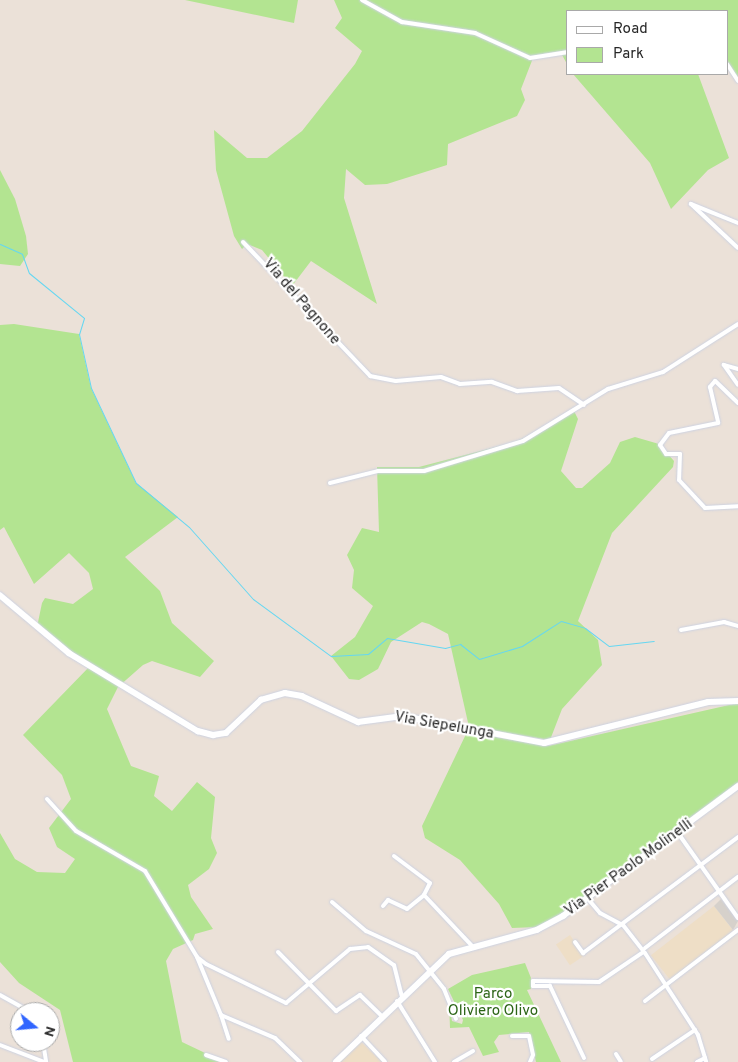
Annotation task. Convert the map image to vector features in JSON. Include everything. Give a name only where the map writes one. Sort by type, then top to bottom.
[{"type":"street","points":[[362,0],[402,22],[475,33],[530,58],[566,52]]},
{"type":"street","points":[[728,66],[738,81]]},
{"type":"street","points":[[738,223],[691,204],[738,248]]},
{"type":"street","name":"Via del Pagnone","points":[[243,242],[370,376],[396,381],[441,377],[460,384],[492,382],[518,391],[559,388],[584,405]]},
{"type":"street","points":[[330,483],[378,471],[424,470],[523,441],[608,389],[663,372],[738,324]]},
{"type":"street","points":[[738,369],[724,365],[738,385]]},
{"type":"street","points":[[738,403],[716,381],[710,386],[718,423],[669,433],[660,445],[666,454],[680,454],[678,480],[704,508],[738,506]]},
{"type":"street","name":"Via Siepelunga","points":[[0,595],[69,653],[204,734],[226,733],[261,700],[285,693],[302,696],[358,722],[403,716],[544,743],[708,702],[738,701]]},
{"type":"street","points":[[681,630],[724,622],[738,626]]},
{"type":"street","name":"Via Pier Paolo Molinelli","points":[[336,1062],[430,969],[449,954],[472,946],[537,930],[589,900],[678,834],[738,786]]},
{"type":"street","points":[[47,799],[76,831],[145,871],[197,957],[222,1015],[228,1039]]},
{"type":"street","points":[[678,834],[738,918]]},
{"type":"street","points":[[575,942],[583,953],[623,926],[738,837]]},
{"type":"street","points":[[383,906],[388,900],[407,909],[424,895],[430,883],[394,856]]},
{"type":"street","points":[[584,1058],[550,986],[533,986],[533,981],[599,982],[644,951],[738,877]]},
{"type":"street","points":[[424,895],[472,946]]},
{"type":"street","points":[[589,900],[600,913],[623,926],[644,951],[695,1030],[706,1060],[697,1062]]},
{"type":"street","points":[[332,902],[376,937],[410,949],[430,969],[453,1005],[456,1019]]},
{"type":"street","points":[[645,1000],[738,930]]},
{"type":"street","points":[[374,948],[376,937]]},
{"type":"street","points":[[197,957],[282,1003],[292,1002],[350,949],[374,948],[394,965],[402,996]]},
{"type":"street","points":[[278,952],[336,1011],[360,995],[382,1016]]},
{"type":"street","points":[[0,995],[13,1002]]},
{"type":"street","points":[[397,1001],[436,1062]]},
{"type":"street","points":[[222,1015],[275,1038],[300,1062]]},
{"type":"street","points":[[652,1058],[695,1030]]},
{"type":"street","points":[[361,1036],[385,1062]]},
{"type":"street","points":[[512,1036],[529,1036],[533,1055],[530,1062]]},
{"type":"street","points":[[0,1045],[45,1062]]},
{"type":"street","points":[[454,1062],[474,1051]]},
{"type":"street","points":[[616,1054],[621,1062]]},
{"type":"street","points":[[206,1055],[226,1062]]},
{"type":"shaded area","points":[[721,899],[738,921],[733,930],[714,906]]},
{"type":"shaded area","points":[[714,906],[733,930],[670,980],[651,955]]},
{"type":"shaded area","points":[[570,935],[584,956],[570,965],[556,945]]},
{"type":"shaded area","points":[[361,1042],[382,1062],[339,1062]]},
{"type":"green space","points":[[185,0],[298,0],[294,23]]},
{"type":"green space","points":[[334,0],[738,0],[738,81],[728,66],[728,10],[566,10],[566,62],[561,53],[533,58],[521,89],[525,100],[517,116],[448,144],[447,165],[387,184],[365,185],[346,169],[344,198],[377,304],[311,261],[292,286],[262,250],[247,244],[242,249],[234,236],[216,170],[214,130],[247,158],[267,158],[302,131],[355,64],[362,51],[335,28],[342,18]]},
{"type":"green space","points":[[574,75],[698,75],[729,158],[708,170],[671,209],[650,163]]},
{"type":"green space","points":[[0,170],[15,199],[26,236],[28,254],[20,266],[0,264]]},
{"type":"green space","points":[[14,324],[79,334],[91,388],[136,483],[178,517],[125,557],[160,591],[172,623],[214,661],[200,677],[152,661],[143,665],[118,687],[107,709],[131,766],[159,776],[154,796],[172,811],[197,782],[215,797],[211,838],[217,853],[209,869],[188,885],[191,897],[213,929],[195,934],[193,940],[173,949],[166,961],[182,1042],[224,1062],[73,1062],[60,1010],[60,1002],[48,1002],[19,983],[0,962],[0,833],[15,859],[37,872],[65,873],[75,859],[57,847],[49,828],[71,799],[62,775],[23,735],[90,666],[37,627],[42,603],[45,598],[73,604],[93,589],[89,573],[69,553],[34,584],[4,527],[0,530],[0,325]]},
{"type":"green space","points":[[573,409],[578,419],[561,471],[576,488],[582,488],[610,463],[620,442],[635,437],[659,444],[674,461],[673,467],[612,533],[578,621],[598,640],[602,665],[562,709],[550,740],[469,727],[448,634],[429,624],[422,622],[391,642],[378,669],[359,680],[349,679],[331,656],[355,637],[373,606],[352,588],[354,570],[347,555],[362,528],[379,532],[377,467],[419,467],[511,443],[545,430]]},
{"type":"green space","points":[[738,703],[738,783],[591,897],[537,927],[512,928],[499,904],[460,860],[425,838],[422,826],[467,732],[548,746]]},
{"type":"green space","name":"Parco Oliviero Olivo","points":[[525,963],[531,978],[531,989],[527,990],[561,1062],[536,1062],[529,1032],[499,1035],[494,1042],[499,1052],[483,1056],[469,1027],[450,1028],[449,1001],[452,1021],[462,1024],[463,1020],[448,989],[472,975]]},
{"type":"waterway","points":[[0,244],[22,254],[29,273],[84,318],[79,334],[91,388],[136,483],[189,527],[253,599],[331,656],[368,654],[387,638],[445,648],[460,644],[479,659],[522,646],[561,621],[585,628],[609,646],[654,641]]}]
